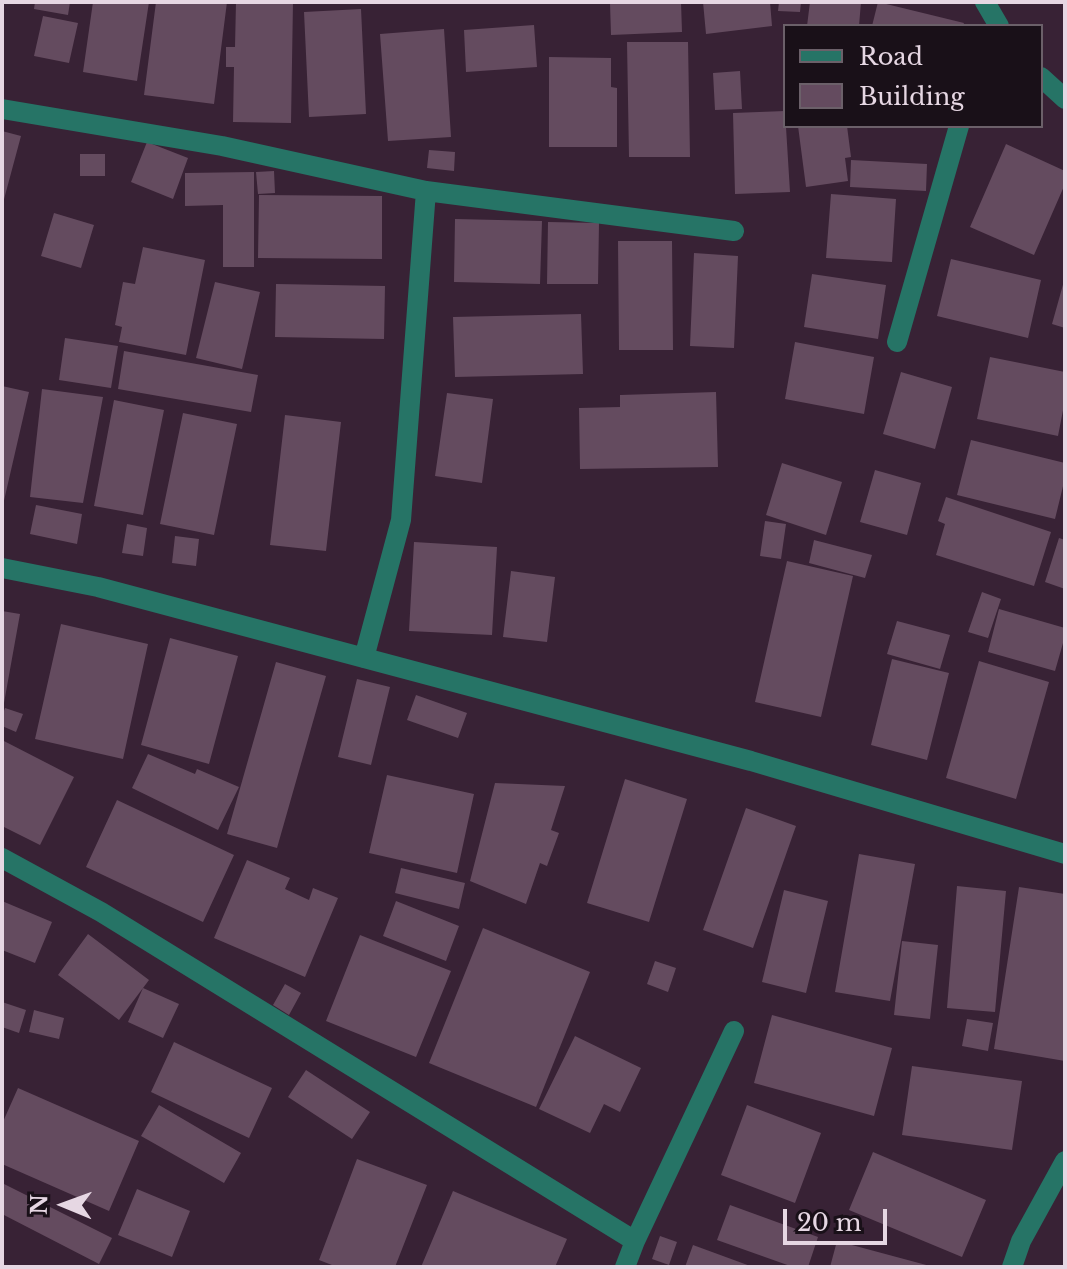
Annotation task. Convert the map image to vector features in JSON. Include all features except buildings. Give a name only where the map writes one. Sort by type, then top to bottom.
[{"type":"street","points":[[1043,79],[1065,99]]},
{"type":"street","points":[[2,109],[222,146],[426,191],[734,231]]},
{"type":"street","points":[[897,342],[958,128]]},
{"type":"street","points":[[364,658],[401,520],[426,191]]},
{"type":"street","points":[[2,568],[98,587],[751,761],[1065,854]]},
{"type":"street","points":[[2,858],[101,912],[635,1241]]},
{"type":"street","points":[[625,1267],[734,1031]]},
{"type":"street","points":[[1012,1267],[1021,1241],[1065,1161]]}]
